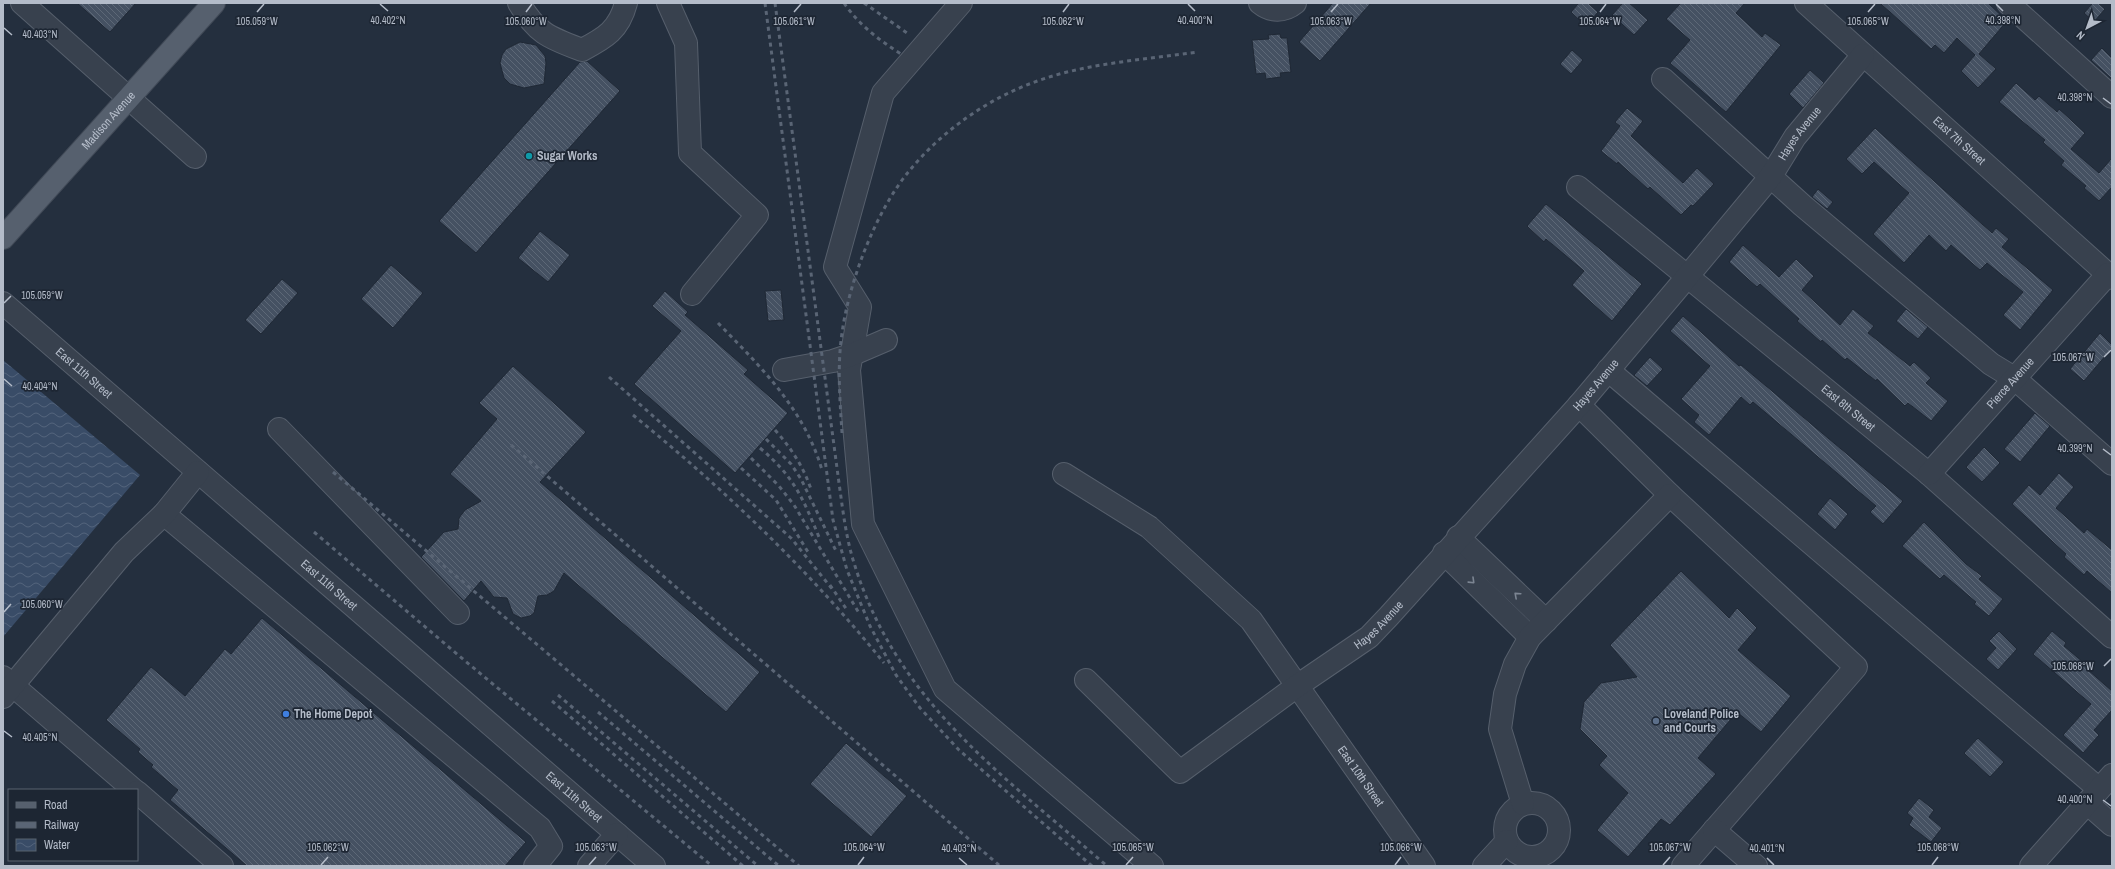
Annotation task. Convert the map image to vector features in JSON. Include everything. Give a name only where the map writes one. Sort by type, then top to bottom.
[{"type":"main road","name":"Madison Avenue","points":[[3,238],[214,3]]},
{"type":"street","points":[[22,3],[195,157]]},
{"type":"street","points":[[520,3],[530,21],[551,38],[582,50],[605,38],[623,16],[626,3]]},
{"type":"street","points":[[668,3],[686,43],[690,153],[757,215],[692,294]]},
{"type":"street","points":[[961,3],[883,94],[835,267],[860,307],[849,370],[863,524],[945,689],[1152,866]]},
{"type":"street","points":[[1260,3],[1276,10],[1284,9],[1295,3]]},
{"type":"street","name":"East 7th Street","points":[[1806,3],[2110,276]]},
{"type":"street","points":[[2008,3],[2112,97]]},
{"type":"street","name":"Hayes Avenue","points":[[1086,680],[1180,772],[1297,686],[1369,637],[1579,405],[1771,176],[1795,136],[1863,55]]},
{"type":"street","points":[[1663,80],[1802,205],[1991,364],[2014,378],[2112,464]]},
{"type":"street","name":"East 8th Street","points":[[1578,188],[1929,474],[2112,637]]},
{"type":"street","name":"Pierce Avenue","points":[[1929,474],[2014,378],[2110,276]]},
{"type":"street","name":"East 11th Street","points":[[3,303],[654,866]]},
{"type":"street","points":[[784,370],[833,361],[851,356],[886,340]]},
{"type":"street","points":[[1608,370],[2099,789],[2112,825]]},
{"type":"street","points":[[1579,405],[1670,495],[1856,667],[1683,866]]},
{"type":"street","points":[[279,429],[458,613]]},
{"type":"street","points":[[133,789],[6,686],[124,552],[164,514],[198,472]]},
{"type":"street","name":"East 10th Street","points":[[1064,474],[1149,527],[1251,620],[1424,866]]},
{"type":"street","points":[[1523,804],[1500,729],[1505,694],[1515,664],[1530,637],[1670,495]]},
{"type":"street","points":[[164,514],[540,828],[552,846],[535,866]]},
{"type":"street","points":[[1458,537],[1546,621]]},
{"type":"street","points":[[1444,554],[1530,637]]},
{"type":"street","points":[[2031,866],[2099,789]]},
{"type":"street","points":[[138,793],[222,866]]},
{"type":"street","points":[[1484,866],[1512,854],[1528,858],[1545,854],[1557,842],[1559,833],[1558,824],[1549,809],[1541,805],[1523,804],[1509,814],[1504,831],[1512,854]]},
{"type":"street","points":[[1714,830],[1753,862]]},
{"type":"street","points":[[590,866],[617,834]]},
{"type":"water","points":[[3,360],[140,475],[3,637]]},
{"type":"building","points":[[77,3],[136,3],[110,32]]},
{"type":"building","points":[[1333,3],[1371,3],[1320,61],[1299,42]]},
{"type":"building","points":[[1579,3],[1588,3],[1598,12],[1586,26],[1571,12]]},
{"type":"building","points":[[1623,3],[1629,3],[1648,20],[1634,35],[1612,15]]},
{"type":"building","points":[[1681,3],[1745,3],[1736,13],[1762,37],[1765,33],[1781,45],[1726,112],[1670,63],[1690,40],[1666,19]]},
{"type":"building","points":[[1880,3],[1988,3],[2007,21],[1979,54],[1996,69],[1978,88],[1961,71],[1975,55],[1957,38],[1944,53],[1935,45],[1931,49]]},
{"type":"building","points":[[2093,3],[2098,3],[2105,9],[2094,22],[2084,13]]},
{"type":"building","points":[[1280,34],[1281,38],[1287,38],[1291,72],[1280,73],[1281,77],[1266,79],[1265,73],[1256,74],[1252,40],[1269,39],[1268,35]]},
{"type":"building","points":[[520,42],[536,45],[545,56],[546,63],[544,84],[524,88],[510,84],[504,78],[500,63],[502,55],[506,49]]},
{"type":"building","points":[[2102,48],[2112,58],[2112,79],[2091,60]]},
{"type":"building","points":[[1572,50],[1583,60],[1571,74],[1560,64]]},
{"type":"building","name":"Sugar Works","points":[[587,61],[620,91],[476,253],[439,221],[580,62]]},
{"type":"building","points":[[1810,70],[1824,83],[1803,108],[1789,94]]},
{"type":"building","points":[[2016,83],[2035,100],[2039,96],[2057,112],[2059,109],[2085,133],[2071,149],[2099,173],[2112,158],[2112,187],[2099,201],[2084,188],[2086,186],[2061,165],[2064,161],[2043,142],[2045,140],[1999,102]]},
{"type":"building","points":[[1627,108],[1643,121],[1631,136],[1683,183],[1697,168],[1714,184],[1693,206],[1691,205],[1681,215],[1650,187],[1648,189],[1618,162],[1617,164],[1601,151],[1620,126],[1615,122]]},
{"type":"building","points":[[1875,128],[1992,233],[1996,228],[2009,239],[2002,247],[2053,290],[2020,330],[2003,315],[2023,292],[1987,263],[1980,270],[1951,245],[1946,251],[1929,235],[1904,263],[1873,234],[1909,193],[1874,162],[1862,174],[1846,159]]},
{"type":"building","points":[[1818,189],[1833,202],[1827,209],[1812,197]]},
{"type":"building","points":[[1546,204],[1642,284],[1612,321],[1572,285],[1584,271],[1546,239],[1544,242],[1527,226]]},
{"type":"building","points":[[540,231],[570,255],[548,282],[518,258]]},
{"type":"building","points":[[1743,245],[1779,277],[1796,259],[1814,276],[1802,290],[1840,325],[1853,309],[1874,326],[1868,333],[1910,366],[1914,362],[1931,378],[1926,383],[1948,401],[1931,421],[1908,403],[1905,406],[1877,379],[1876,381],[1847,358],[1845,360],[1822,340],[1821,342],[1797,321],[1799,319],[1760,284],[1757,287],[1729,262]]},
{"type":"building","points":[[391,265],[423,293],[393,328],[361,299]]},
{"type":"building","points":[[282,279],[298,293],[261,334],[245,320]]},
{"type":"building","points":[[781,290],[784,320],[768,321],[765,291]]},
{"type":"building","points":[[665,291],[688,312],[685,315],[748,370],[744,374],[788,413],[735,473],[634,384],[681,331],[652,306]]},
{"type":"building","points":[[1906,309],[1928,327],[1918,339],[1896,321]]},
{"type":"building","points":[[1683,316],[1739,366],[1741,365],[1903,501],[1883,524],[1870,512],[1876,506],[1753,402],[1750,405],[1741,397],[1709,435],[1694,422],[1699,415],[1681,399],[1710,366],[1670,331]]},
{"type":"building","points":[[2100,333],[2112,345],[2112,348],[2084,381],[2070,369]]},
{"type":"building","points":[[1650,357],[1663,369],[1647,386],[1634,375]]},
{"type":"building","points":[[513,366],[586,432],[540,482],[760,672],[726,712],[564,573],[554,591],[547,595],[538,596],[534,613],[530,616],[521,618],[513,614],[507,598],[494,597],[481,581],[464,601],[421,557],[444,532],[458,529],[459,518],[465,510],[481,501],[450,474],[497,419],[479,403]]},
{"type":"building","points":[[2035,413],[2050,426],[2020,462],[2004,449]]},
{"type":"building","points":[[1984,447],[2000,463],[1982,482],[1966,467]]},
{"type":"building","points":[[2059,473],[2074,487],[2056,508],[2084,533],[2087,529],[2112,550],[2112,593],[2087,571],[2084,575],[2064,557],[2066,554],[2012,504],[2029,485],[2040,495]]},
{"type":"building","points":[[1830,498],[1848,514],[1835,530],[1817,514]]},
{"type":"building","points":[[1924,522],[1966,564],[1982,576],[1979,579],[2003,599],[1989,616],[1974,604],[1976,602],[1944,575],[1940,579],[1902,546]]},
{"type":"building","name":"Loveland Police and Courts","points":[[1681,571],[1729,618],[1737,608],[1757,628],[1738,650],[1791,696],[1761,732],[1737,712],[1698,758],[1716,774],[1670,825],[1661,819],[1628,857],[1597,830],[1628,793],[1599,765],[1607,756],[1580,729],[1584,702],[1601,683],[1637,677],[1610,645]]},
{"type":"building","name":"The Home Depot","points":[[262,618],[526,842],[505,866],[247,866],[170,800],[178,790],[151,767],[153,765],[138,752],[140,749],[106,720],[151,667],[185,696],[225,649],[231,654]]},
{"type":"building","points":[[1999,631],[2017,649],[1998,670],[1986,659],[1996,648],[1989,641]]},
{"type":"building","points":[[2052,631],[2066,643],[2064,646],[2090,668],[2088,670],[2112,691],[2112,710],[2094,730],[2099,735],[2083,753],[2063,735],[2091,704],[2033,654]]},
{"type":"building","points":[[1978,738],[2004,762],[1990,777],[1964,753]]},
{"type":"building","points":[[846,743],[907,796],[871,837],[810,784]]},
{"type":"building","points":[[1919,798],[1934,810],[1929,817],[1942,828],[1931,842],[1909,825],[1913,818],[1907,813]]},
{"type":"railway","points":[[765,3],[833,520],[847,570],[870,626],[896,675],[920,708],[959,750],[1092,866]]},
{"type":"railway","points":[[775,3],[842,504],[847,535],[855,566],[874,615],[898,658],[926,697],[958,734],[993,768],[1107,866]]},
{"type":"railway","points":[[844,3],[870,32],[901,54]]},
{"type":"railway","points":[[864,3],[910,35]]},
{"type":"railway","points":[[842,433],[839,383],[840,346],[851,292],[866,247],[875,226],[898,186],[922,156],[950,130],[981,108],[998,98],[1032,83],[1052,76],[1093,67],[1198,52]]},
{"type":"railway","points":[[718,323],[750,356],[793,408],[814,448],[822,470]]},
{"type":"railway","points":[[609,377],[791,538],[833,590]]},
{"type":"railway","points":[[633,415],[700,472],[765,532],[856,629],[884,663]]},
{"type":"railway","points":[[775,430],[796,458],[811,489]]},
{"type":"railway","points":[[766,439],[791,464],[801,479],[837,553]]},
{"type":"railway","points":[[511,445],[1000,866]]},
{"type":"railway","points":[[760,448],[772,458],[796,488],[819,537]]},
{"type":"railway","points":[[751,458],[779,486],[794,505],[859,613]]},
{"type":"railway","points":[[741,468],[776,500],[808,552]]},
{"type":"railway","points":[[333,472],[799,866]]},
{"type":"railway","points":[[314,532],[464,660],[712,866]]},
{"type":"railway","points":[[830,585],[847,610]]},
{"type":"railway","points":[[558,695],[758,866]]},
{"type":"railway","points":[[552,701],[743,866]]},
{"type":"railway","points":[[598,712],[779,866]]},
{"type":"place","name":"Sugar Works","points":[[529,156]]},
{"type":"place","name":"The Home Depot","points":[[286,714]]},
{"type":"place","name":"Loveland Police and Courts","points":[[1656,721]]}]
